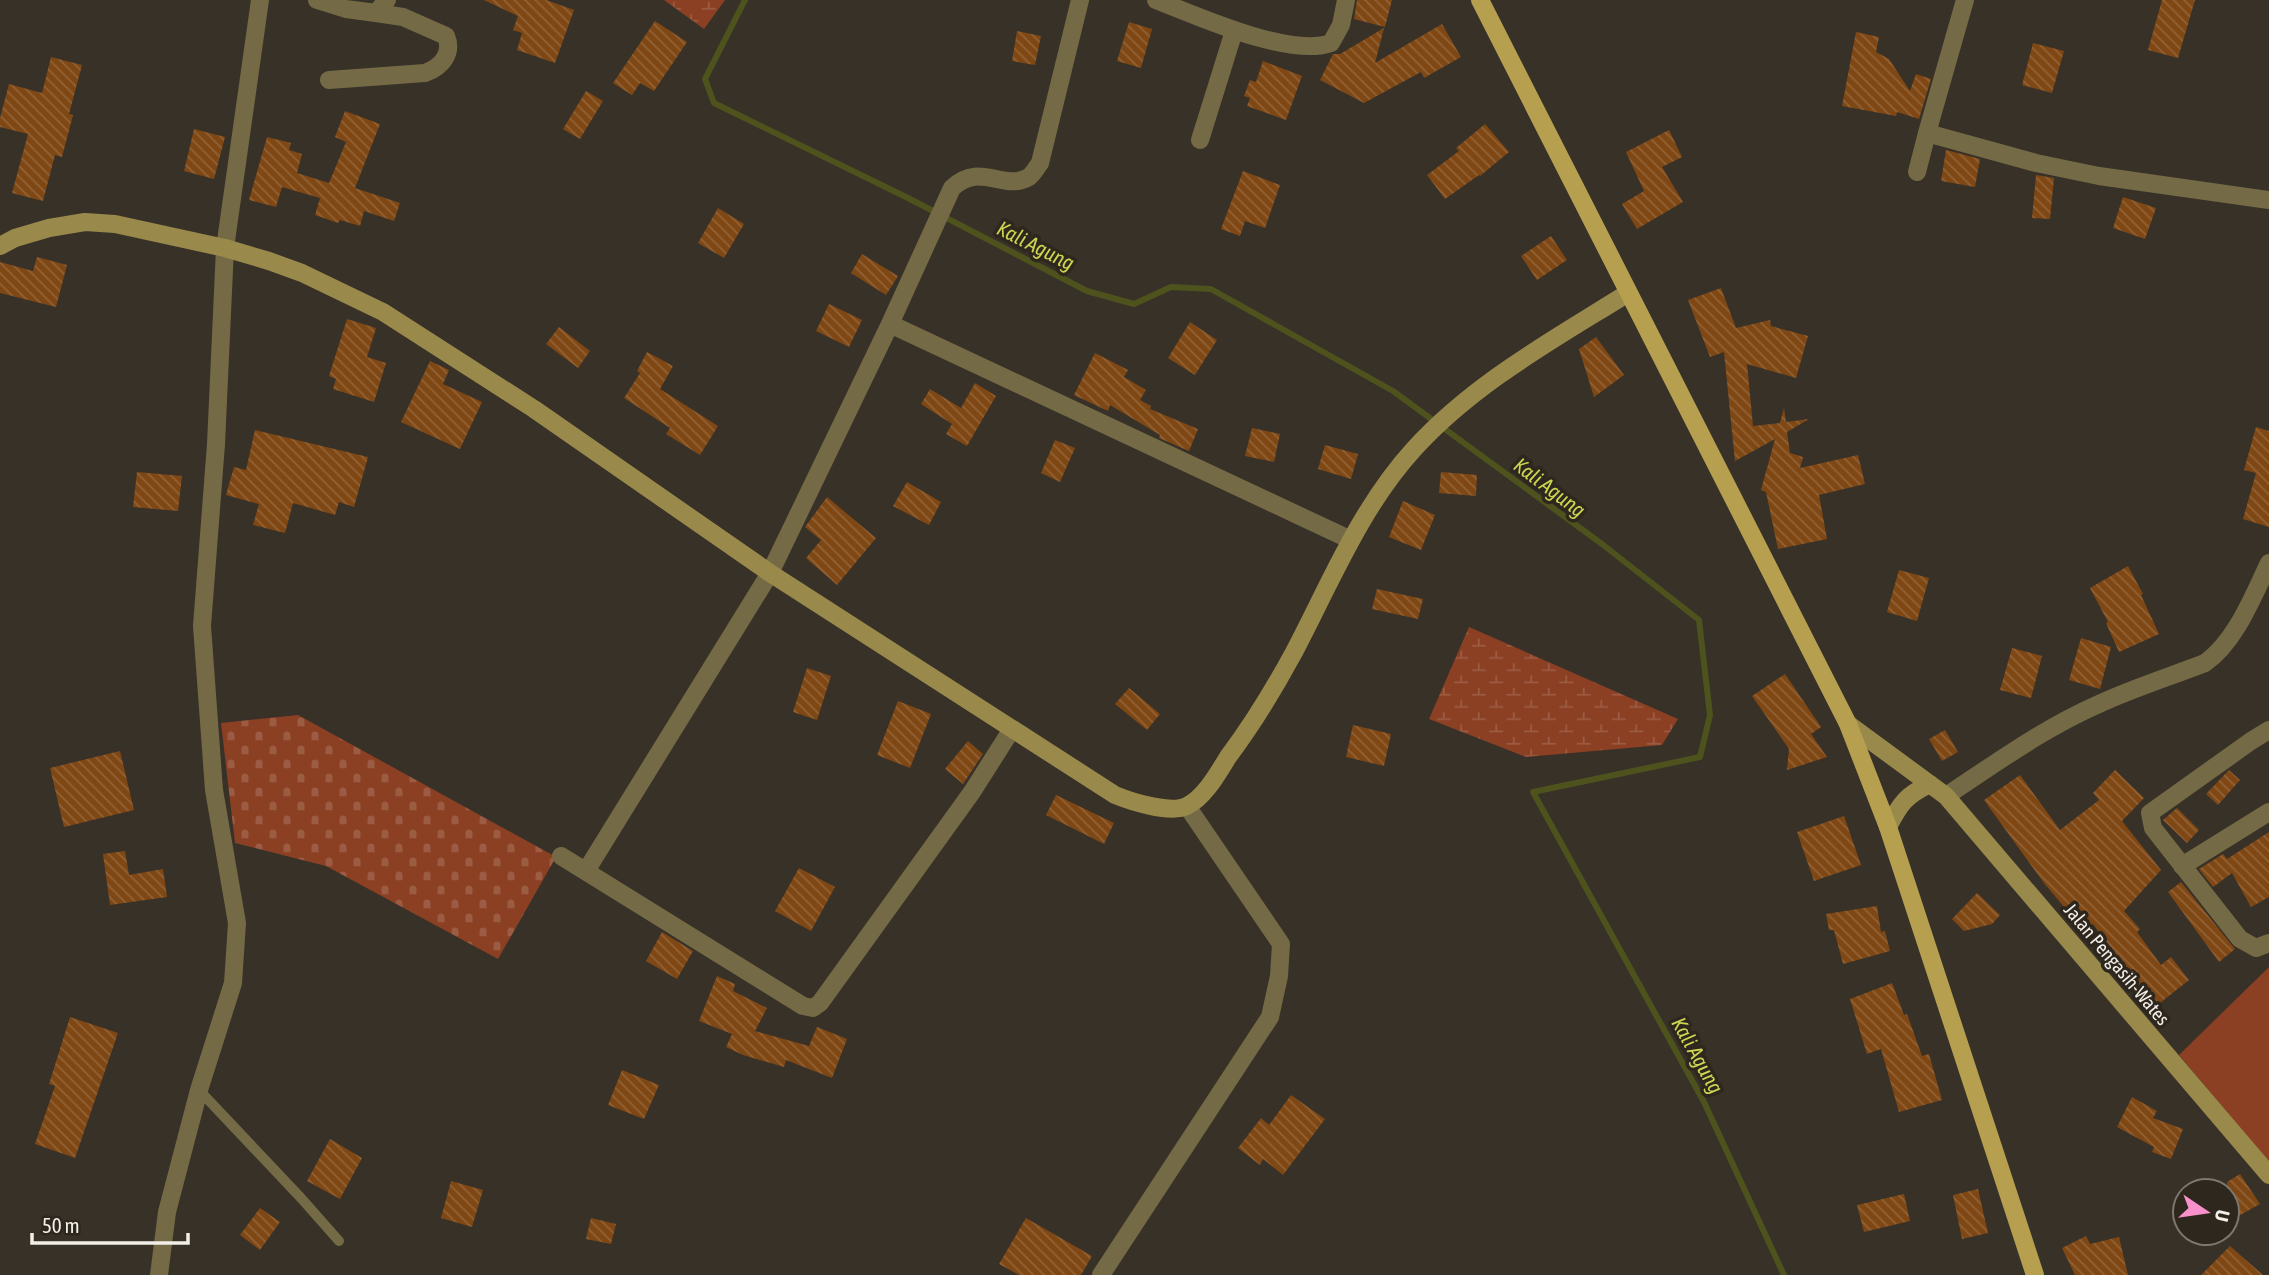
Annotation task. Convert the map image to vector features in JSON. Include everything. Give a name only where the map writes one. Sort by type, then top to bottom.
[{"type":"main road","points":[[1480,0],[1848,724],[1888,827],[2035,1275]]},
{"type":"street","points":[[159,1275],[167,1212],[199,1090],[233,983],[237,923],[214,790],[202,626],[216,444],[225,248],[260,0]]},
{"type":"street","points":[[317,0],[346,9],[381,6],[435,29],[446,36],[449,43],[449,52],[438,69],[425,73],[329,80]]},
{"type":"street","points":[[586,871],[770,573],[952,188],[962,178],[972,176],[1012,180],[1028,177],[1040,163],[1080,0]]},
{"type":"street","points":[[1156,0],[1234,31],[1288,43],[1321,46],[1331,43],[1341,25],[1346,0]]},
{"type":"street","points":[[1917,172],[1965,0]]},
{"type":"street","points":[[1200,140],[1234,31]]},
{"type":"street","points":[[1927,133],[2036,163],[2099,176],[2269,200]]},
{"type":"street","points":[[0,246],[15,238],[49,228],[85,222],[115,224],[225,248],[302,273],[383,312],[545,417],[770,573],[1115,795],[1135,804],[1161,807],[1187,806],[1206,789],[1248,728],[1292,656],[1351,540],[1387,483],[1414,449],[1449,415],[1506,369],[1628,293]]},
{"type":"street","points":[[890,324],[1351,540]]},
{"type":"street","points":[[1946,796],[2028,741],[2063,722],[2099,704],[2214,657],[2234,630],[2269,563]]},
{"type":"street","name":"Jalan Pengasih-Wates","points":[[1848,724],[1946,796],[2269,1175]]},
{"type":"street","points":[[561,856],[803,1006],[813,1008],[820,1003],[972,792],[1012,729]]},
{"type":"street","points":[[2269,730],[2150,813],[2153,828],[2240,939],[2256,948],[2269,943]]},
{"type":"street","points":[[1888,827],[1911,793],[1930,784]]},
{"type":"street","points":[[1101,1275],[1270,1017],[1279,976],[1281,944],[1187,806]]},
{"type":"street","points":[[2182,866],[2269,812]]},
{"type":"lane","points":[[199,1090],[302,1198],[339,1241]]},
{"type":"green space","points":[[664,0],[725,0],[704,29]]},
{"type":"green space","points":[[1469,627],[1678,719],[1662,745],[1526,757],[1429,719]]},
{"type":"green space","points":[[298,715],[556,857],[498,959],[326,866],[235,843],[221,723]]},
{"type":"green space","points":[[2269,967],[2269,1162],[2179,1055]]},
{"type":"building","points":[[484,0],[546,0],[574,10],[555,63],[517,50],[522,33],[513,30],[518,16]]},
{"type":"building","points":[[1357,0],[1392,0],[1385,27],[1354,19]]},
{"type":"building","points":[[2162,0],[2195,0],[2178,58],[2148,50]]},
{"type":"building","points":[[655,21],[687,42],[654,91],[640,83],[632,95],[613,83]]},
{"type":"building","points":[[1129,22],[1152,29],[1141,68],[1117,61]]},
{"type":"building","points":[[1442,24],[1461,57],[1424,78],[1421,72],[1364,103],[1320,80],[1333,54],[1340,54],[1384,28],[1375,63]]},
{"type":"building","points":[[1017,31],[1041,36],[1035,65],[1012,61]]},
{"type":"building","points":[[1856,32],[1879,37],[1876,52],[1889,59],[1910,91],[1916,74],[1931,79],[1919,119],[1897,112],[1896,116],[1842,106]]},
{"type":"building","points":[[2033,43],[2064,51],[2052,93],[2022,85]]},
{"type":"building","points":[[51,57],[82,65],[69,114],[73,115],[62,157],[55,155],[43,201],[12,193],[28,134],[0,127],[0,118],[9,84],[42,93]]},
{"type":"building","points":[[1263,61],[1302,76],[1286,120],[1247,106],[1250,98],[1244,96],[1250,80],[1256,82]]},
{"type":"building","points":[[586,91],[603,101],[580,139],[563,129]]},
{"type":"building","points":[[345,111],[380,124],[355,188],[400,203],[394,221],[364,211],[360,226],[340,220],[338,223],[315,215],[320,198],[282,187],[276,207],[249,200],[267,137],[291,143],[289,150],[302,154],[297,173],[329,183],[346,142],[335,137]]},
{"type":"building","points":[[1485,124],[1509,152],[1480,176],[1445,199],[1427,175],[1459,151],[1456,148]]},
{"type":"building","points":[[194,129],[225,137],[214,179],[184,171]]},
{"type":"building","points":[[1669,130],[1682,157],[1662,167],[1683,202],[1637,229],[1622,204],[1644,191],[1626,152]]},
{"type":"building","points":[[1946,150],[1980,159],[1975,187],[1941,181]]},
{"type":"building","points":[[1243,171],[1280,185],[1265,228],[1245,221],[1240,236],[1221,229]]},
{"type":"building","points":[[2036,175],[2054,178],[2050,219],[2032,218]]},
{"type":"building","points":[[2123,197],[2156,208],[2145,239],[2113,228]]},
{"type":"building","points":[[718,208],[744,224],[724,258],[698,243]]},
{"type":"building","points":[[1551,236],[1567,260],[1537,280],[1521,256]]},
{"type":"building","points":[[862,254],[898,276],[886,295],[851,273]]},
{"type":"building","points":[[37,257],[67,265],[56,307],[0,293],[0,262],[33,271]]},
{"type":"building","points":[[1721,288],[1736,328],[1770,320],[1771,326],[1808,336],[1796,378],[1747,364],[1753,426],[1780,423],[1784,408],[1786,422],[1809,419],[1787,432],[1790,453],[1803,457],[1800,468],[1858,455],[1865,484],[1819,495],[1827,539],[1778,549],[1766,492],[1761,490],[1775,439],[1735,461],[1724,352],[1710,357],[1688,300]]},
{"type":"building","points":[[829,304],[862,320],[849,347],[816,331]]},
{"type":"building","points":[[347,319],[376,328],[367,357],[386,363],[374,402],[333,389],[336,379],[329,376]]},
{"type":"building","points":[[1190,322],[1217,340],[1195,375],[1168,358]]},
{"type":"building","points":[[559,327],[590,351],[578,368],[546,344]]},
{"type":"building","points":[[1596,337],[1624,375],[1594,397],[1579,349]]},
{"type":"building","points":[[647,352],[673,366],[660,389],[718,426],[700,455],[666,434],[670,428],[624,398],[640,373],[637,371]]},
{"type":"building","points":[[1095,353],[1128,370],[1124,377],[1146,390],[1140,400],[1151,406],[1150,409],[1198,429],[1189,451],[1159,438],[1160,435],[1110,405],[1108,411],[1074,395]]},
{"type":"building","points":[[430,361],[449,370],[443,384],[482,402],[460,449],[401,422]]},
{"type":"building","points":[[975,383],[996,396],[967,446],[946,434],[952,424],[921,404],[930,389],[961,408]]},
{"type":"building","points":[[2256,427],[2269,431],[2269,527],[2243,519],[2256,473],[2244,470]]},
{"type":"building","points":[[1252,428],[1280,434],[1274,462],[1245,456]]},
{"type":"building","points":[[255,430],[368,457],[354,507],[339,502],[335,515],[293,503],[285,533],[253,525],[259,504],[226,495],[234,467],[246,470]]},
{"type":"building","points":[[1055,440],[1075,448],[1060,482],[1041,473]]},
{"type":"building","points":[[1325,445],[1358,454],[1351,479],[1318,469]]},
{"type":"building","points":[[137,472],[182,476],[178,511],[133,507]]},
{"type":"building","points":[[1441,472],[1477,475],[1476,496],[1439,493]]},
{"type":"building","points":[[907,482],[941,502],[929,525],[893,506]]},
{"type":"building","points":[[827,497],[876,538],[837,585],[806,558],[821,540],[805,527]]},
{"type":"building","points":[[1403,501],[1435,515],[1421,550],[1389,537]]},
{"type":"building","points":[[2128,566],[2159,634],[2119,652],[2106,623],[2108,622],[2090,588]]},
{"type":"building","points":[[1899,570],[1929,578],[1917,621],[1887,612]]},
{"type":"building","points":[[1377,589],[1423,599],[1418,619],[1372,609]]},
{"type":"building","points":[[2081,638],[2111,647],[2100,689],[2069,680]]},
{"type":"building","points":[[2012,648],[2042,656],[2031,698],[2000,690]]},
{"type":"building","points":[[807,668],[831,676],[817,720],[793,712]]},
{"type":"building","points":[[1785,674],[1821,727],[1811,734],[1827,757],[1787,770],[1789,749],[1752,696]]},
{"type":"building","points":[[1129,688],[1160,714],[1147,730],[1115,704]]},
{"type":"building","points":[[898,701],[931,714],[910,768],[877,755]]},
{"type":"building","points":[[1353,725],[1391,734],[1384,766],[1346,757]]},
{"type":"building","points":[[1945,730],[1958,752],[1942,761],[1929,739]]},
{"type":"building","points":[[968,741],[983,754],[963,784],[945,769]]},
{"type":"building","points":[[120,751],[134,810],[64,827],[50,768]]},
{"type":"building","points":[[2115,770],[2144,798],[2122,821],[2161,870],[2124,911],[2140,929],[2137,932],[2161,965],[2171,957],[2189,980],[2150,1011],[2132,987],[2137,983],[2093,924],[2084,931],[2044,883],[1984,800],[2020,775],[2060,830],[2099,800],[2093,793]]},
{"type":"building","points":[[2229,770],[2240,780],[2218,805],[2206,794]]},
{"type":"building","points":[[1056,795],[1114,823],[1104,844],[1046,815]]},
{"type":"building","points":[[2177,808],[2199,830],[2187,843],[2163,820]]},
{"type":"building","points":[[1844,816],[1861,865],[1814,881],[1797,832]]},
{"type":"building","points":[[2269,832],[2269,897],[2251,907],[2232,873],[2213,887],[2199,869],[2223,854],[2227,859]]},
{"type":"building","points":[[125,851],[129,875],[163,869],[167,897],[110,905],[103,854]]},
{"type":"building","points":[[799,868],[835,887],[811,931],[775,911]]},
{"type":"building","points":[[2181,882],[2235,949],[2219,962],[2168,892]]},
{"type":"building","points":[[1977,893],[2000,915],[1992,924],[1964,931],[1952,919]]},
{"type":"building","points":[[1877,906],[1881,932],[1885,931],[1890,951],[1843,964],[1834,930],[1829,930],[1826,914]]},
{"type":"building","points":[[662,932],[693,951],[677,979],[646,961]]},
{"type":"building","points":[[717,976],[735,984],[733,991],[767,1008],[755,1031],[809,1046],[817,1027],[847,1039],[832,1078],[786,1060],[784,1067],[726,1047],[732,1034],[699,1021]]},
{"type":"building","points":[[1892,983],[1922,1056],[1929,1054],[1942,1100],[1899,1112],[1881,1049],[1867,1054],[1850,999]]},
{"type":"building","points":[[70,1017],[118,1033],[75,1158],[35,1144],[55,1086],[49,1084]]},
{"type":"building","points":[[622,1070],[659,1085],[644,1119],[608,1105]]},
{"type":"building","points":[[1291,1095],[1325,1119],[1283,1175],[1263,1159],[1260,1165],[1238,1148],[1261,1118],[1269,1125]]},
{"type":"building","points":[[2132,1097],[2157,1111],[2153,1118],[2183,1129],[2171,1159],[2152,1152],[2154,1147],[2117,1127]]},
{"type":"building","points":[[330,1139],[362,1158],[340,1199],[307,1181]]},
{"type":"building","points":[[2240,1174],[2260,1204],[2241,1215],[2241,1177],[2235,1177]]},
{"type":"building","points":[[451,1181],[483,1190],[472,1227],[441,1218]]},
{"type":"building","points":[[1978,1189],[1988,1233],[1962,1239],[1953,1195]]},
{"type":"building","points":[[1904,1194],[1910,1221],[1864,1232],[1857,1205]]},
{"type":"building","points":[[260,1208],[280,1222],[260,1250],[240,1235]]},
{"type":"building","points":[[591,1218],[616,1224],[611,1244],[586,1239]]},
{"type":"building","points":[[1026,1218],[1092,1256],[1081,1275],[1019,1275],[999,1264]]},
{"type":"building","points":[[2086,1236],[2090,1244],[2119,1237],[2128,1275],[2075,1275],[2062,1248]]},
{"type":"building","points":[[2231,1247],[2263,1275],[2201,1275]]},
{"type":"waterway","name":"Kali Agung","points":[[745,0],[705,79],[714,103],[908,198],[1087,291],[1134,304],[1171,287],[1211,289],[1393,391],[1602,544],[1699,620],[1710,715],[1700,757],[1533,792],[1704,1102],[1784,1275]]}]
